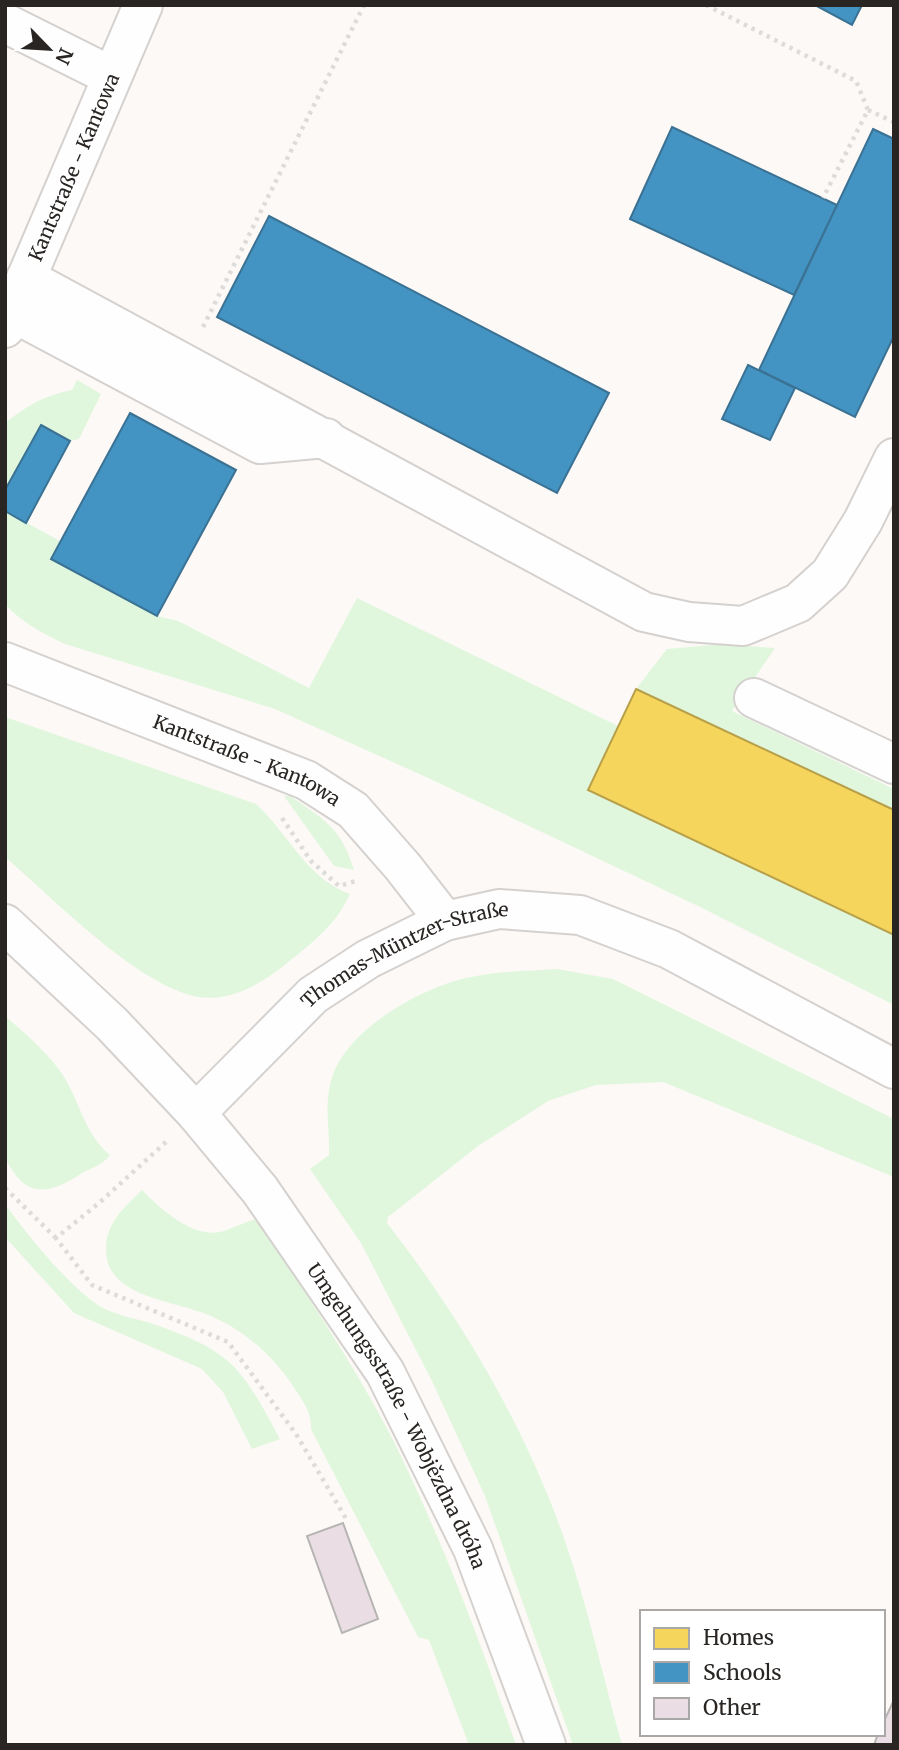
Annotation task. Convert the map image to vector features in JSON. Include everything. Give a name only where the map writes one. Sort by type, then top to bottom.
[{"type":"street","name":"Kantstraße - Kantowa","points":[[15,306],[143,5]]},
{"type":"street","points":[[5,23],[111,76]]},
{"type":"street","points":[[15,306],[185,362],[644,612],[689,622],[743,626],[798,603],[830,574],[863,522],[894,458]]},
{"type":"street","points":[[15,306],[260,444],[326,438]]},
{"type":"street","name":"Kantstraße - Kantowa","points":[[5,662],[306,780],[353,810],[445,920]]},
{"type":"street","points":[[754,698],[894,765]]},
{"type":"street","name":"Thomas-Müntzer-Straße","points":[[197,1113],[313,995],[368,958],[445,920],[499,909],[580,915],[669,949],[894,1069]]},
{"type":"street","points":[[5,925],[112,1024],[197,1113]]},
{"type":"street","name":"Umgehungsstraße - Wobjězdna dróha","points":[[197,1113],[260,1191],[385,1372],[473,1549],[546,1745]]},
{"type":"path","points":[[185,362],[364,5]]},
{"type":"path","points":[[706,5],[856,81],[868,110],[894,122]]},
{"type":"path","points":[[822,198],[868,110]]},
{"type":"path","points":[[275,809],[311,861],[339,886],[403,867]]},
{"type":"path","points":[[56,1238],[99,1203],[197,1113]]},
{"type":"path","points":[[5,1188],[56,1238],[92,1285],[228,1342],[296,1434],[348,1522]]},
{"type":"green space","points":[[77,380],[101,394],[79,439],[70,441],[40,426],[5,490],[5,423],[36,402],[72,390]]},
{"type":"green space","points":[[5,511],[60,541],[51,559],[157,616],[178,621],[309,688],[357,598],[618,726],[588,790],[894,935],[894,1005],[698,906],[426,777],[275,709],[65,644],[40,632],[5,604]]},
{"type":"green space","points":[[724,644],[775,648],[732,711],[894,789],[894,810],[636,689],[667,649]]},
{"type":"green space","points":[[5,717],[256,804],[321,877],[350,894],[338,915],[322,933],[286,964],[255,985],[231,995],[206,998],[169,987],[94,936],[5,857]]},
{"type":"green space","points":[[284,796],[290,796],[330,826],[343,844],[354,870],[334,866]]},
{"type":"green space","points":[[557,969],[613,979],[894,1119],[894,1177],[663,1082],[596,1085],[548,1101],[478,1146],[388,1217],[387,1223],[440,1297],[489,1374],[531,1456],[573,1566],[622,1745],[573,1745],[485,1496],[432,1381],[361,1243],[310,1169],[329,1155],[328,1109],[331,1081],[339,1062],[368,1028],[409,1000],[452,982],[492,974]]},
{"type":"green space","points":[[5,1016],[38,1046],[60,1071],[89,1130],[110,1155],[99,1164],[56,1187],[36,1189],[27,1186],[12,1170],[5,1157]]},
{"type":"green space","points":[[142,1190],[179,1221],[201,1231],[224,1231],[256,1219],[345,1356],[393,1440],[459,1591],[516,1745],[469,1745],[429,1640],[418,1637],[311,1429],[306,1406],[277,1365],[247,1337],[225,1323],[132,1289],[119,1280],[110,1268],[106,1242],[112,1225],[116,1217]]},
{"type":"green space","points":[[5,1204],[47,1257],[95,1303],[114,1313],[150,1323],[199,1342],[231,1364],[255,1394],[280,1439],[252,1449],[223,1392],[202,1369],[74,1313],[5,1237]]},
{"type":"building: Homes","points":[[636,689],[894,810],[894,935],[588,790]]},
{"type":"building: Schools","points":[[815,5],[862,5],[852,25]]},
{"type":"building: Schools","points":[[672,127],[837,205],[794,295],[630,219]]},
{"type":"building: Schools","points":[[873,129],[894,139],[894,336],[855,417],[759,370]]},
{"type":"building: Schools","points":[[269,216],[609,393],[557,493],[217,317]]},
{"type":"building: Schools","points":[[748,365],[795,388],[770,440],[722,419]]},
{"type":"building: Schools","points":[[130,413],[236,470],[157,616],[51,559]]},
{"type":"building: Schools","points":[[41,425],[70,441],[26,523],[5,511],[5,490]]},
{"type":"building: Other","points":[[343,1523],[378,1619],[342,1633],[307,1536]]},
{"type":"building: Other","points":[[894,1700],[894,1745],[874,1745],[877,1736],[885,1736],[885,1719]]}]
